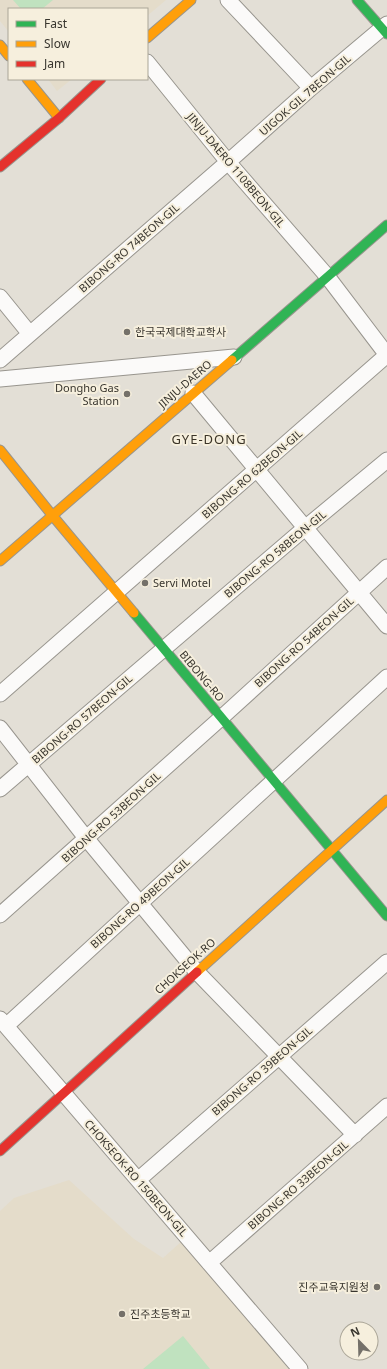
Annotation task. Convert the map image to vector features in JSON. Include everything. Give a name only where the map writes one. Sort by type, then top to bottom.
[{"type":"street","points":[[148,37],[191,0]]},
{"type":"street","points":[[228,0],[311,88]]},
{"type":"street","points":[[357,0],[385,29]]},
{"type":"street","name":"UIGOK-GIL 7BEON-GIL","points":[[228,162],[311,88],[385,29]]},
{"type":"street","points":[[0,45],[8,55]]},
{"type":"street","name":"JINJU-DAERO 1108BEON-GIL","points":[[148,63],[228,162],[327,276],[387,355]]},
{"type":"street","points":[[28,80],[59,118]]},
{"type":"street","points":[[0,166],[59,118],[100,80]]},
{"type":"street","name":"BIBONG-RO 74BEON-GIL","points":[[0,360],[228,162]]},
{"type":"street","name":"JINJU-DAERO","points":[[0,561],[387,224]]},
{"type":"street","points":[[0,297],[30,334]]},
{"type":"street","name":"BIBONG-RO 62BEON-GIL","points":[[0,694],[387,355]]},
{"type":"street","points":[[0,379],[234,357]]},
{"type":"street","points":[[193,393],[387,626]]},
{"type":"street","name":"BIBONG-RO","points":[[0,450],[52,515],[387,916]]},
{"type":"street","name":"BIBONG-RO 58BEON-GIL","points":[[164,649],[387,460]]},
{"type":"street","name":"BIBONG-RO 54BEON-GIL","points":[[221,718],[387,567]]},
{"type":"street","name":"BIBONG-RO 57BEON-GIL","points":[[0,789],[164,649]]},
{"type":"street","name":"BIBONG-RO 49BEON-GIL","points":[[3,1022],[140,903],[387,676]]},
{"type":"street","name":"BIBONG-RO 53BEON-GIL","points":[[0,915],[221,718]]},
{"type":"street","points":[[0,728],[86,838],[196,971],[355,1135]]},
{"type":"street","name":"CHOKSEOK-RO","points":[[2,1145],[63,1093],[196,971],[387,800]]},
{"type":"street","name":"BIBONG-RO 39BEON-GIL","points":[[138,1180],[387,962]]},
{"type":"street","name":"CHOKSEOK-RO 150BEON-GIL","points":[[3,1022],[300,1369]]},
{"type":"street","name":"BIBONG-RO 33BEON-GIL","points":[[209,1263],[387,1106]]},
{"type":"shaded area","points":[[0,0],[166,0],[148,15],[148,8],[8,8],[8,31],[0,21]]},
{"type":"shaded area","points":[[49,80],[71,80],[57,91]]},
{"type":"shaded area","name":"진주초등학교","points":[[69,1180],[134,1239],[163,1258],[182,1241],[289,1369],[0,1369],[0,1211],[14,1198]]},
{"type":"green space","points":[[13,0],[53,0],[43,8],[20,8]]},
{"type":"green space","points":[[183,1336],[210,1369],[143,1369]]},
{"type":"traffic: fast","points":[[357,0],[387,34]]},
{"type":"traffic: fast","points":[[232,360],[387,225]]},
{"type":"traffic: fast","points":[[134,613],[387,916]]},
{"type":"traffic: slow","points":[[148,37],[191,0]]},
{"type":"traffic: slow","points":[[0,45],[8,55]]},
{"type":"traffic: slow","points":[[28,80],[59,118]]},
{"type":"traffic: slow","points":[[0,561],[232,360]]},
{"type":"traffic: slow","points":[[0,450],[134,613]]},
{"type":"traffic: slow","points":[[197,972],[387,800]]},
{"type":"traffic: jam","points":[[0,167],[59,118],[100,80]]},
{"type":"traffic: jam","points":[[0,1151],[197,972]]},
{"type":"place","name":"한국국제대학교학사","points":[[127,332]]},
{"type":"place","name":"Dongho Gas Station","points":[[127,394]]},
{"type":"place","name":"Servi Motel","points":[[145,583]]},
{"type":"place","name":"진주교육지원청","points":[[377,1287]]},
{"type":"place","name":"진주초등학교","points":[[122,1314]]},
{"type":"district","name":"GYE-DONG","points":[[209,439]]}]
